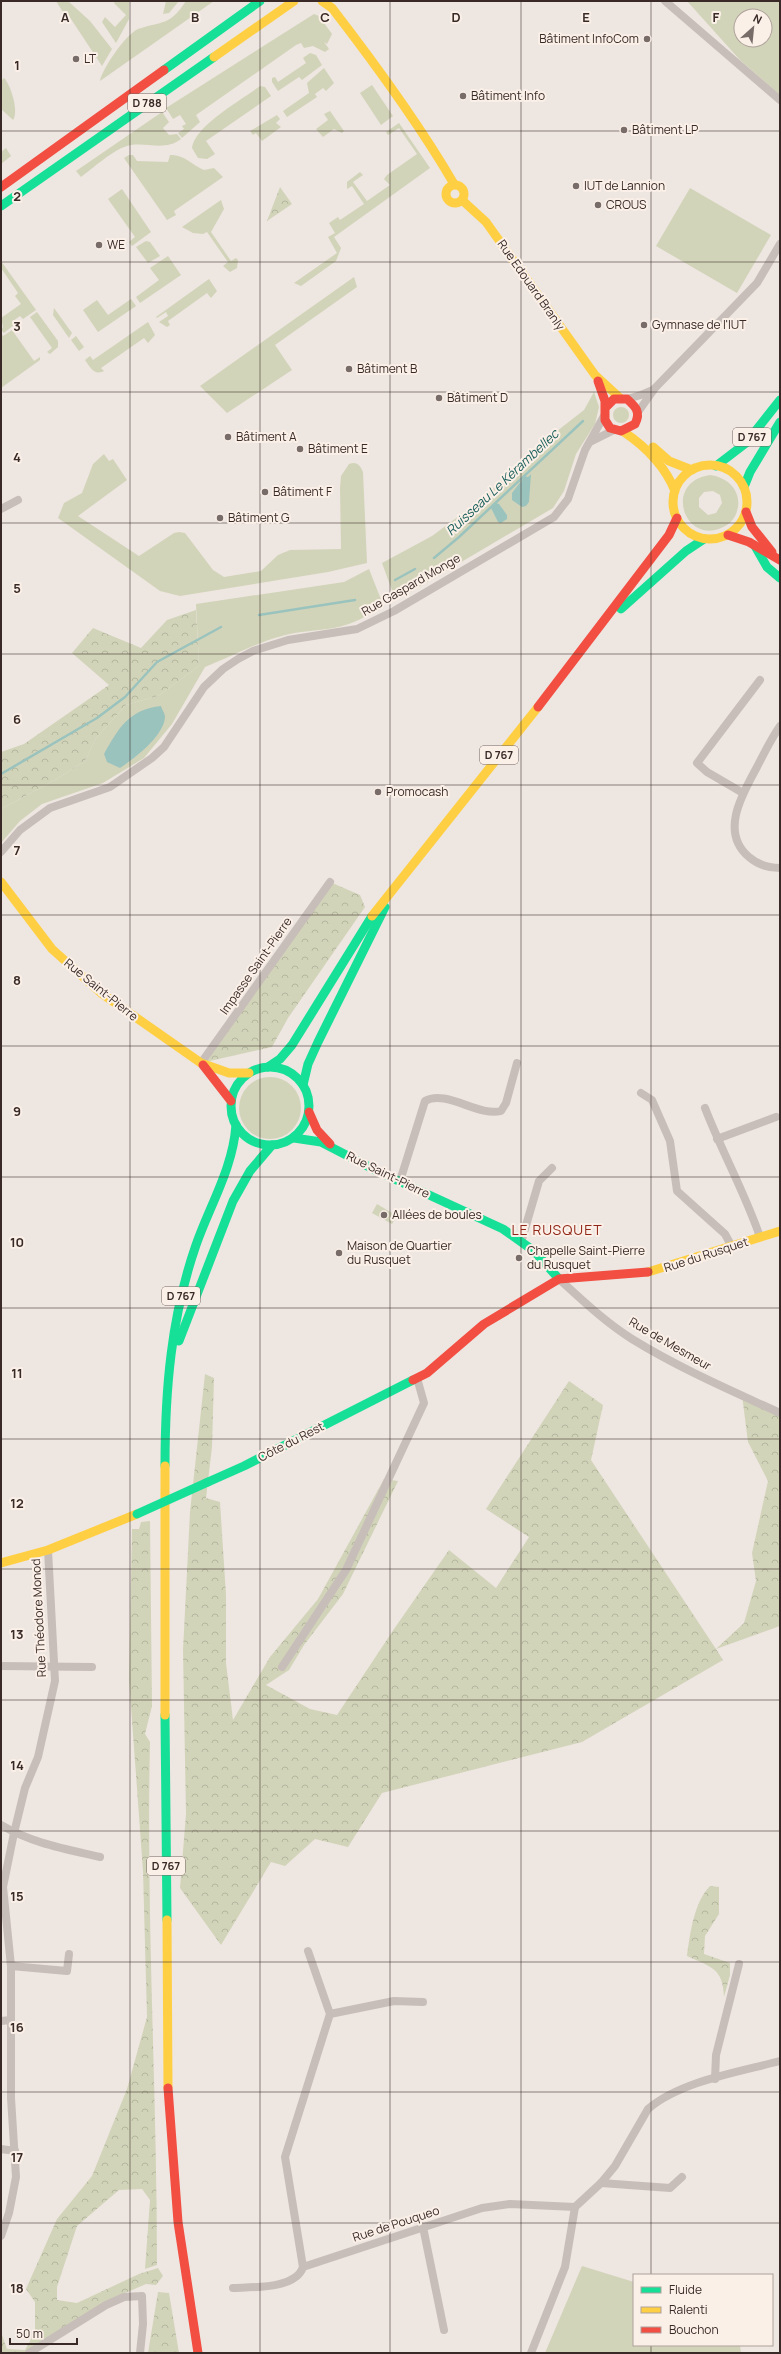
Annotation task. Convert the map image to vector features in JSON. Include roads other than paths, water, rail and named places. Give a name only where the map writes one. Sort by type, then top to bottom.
[{"type":"main road","name":"D 788","points":[[1,187],[260,1]]},
{"type":"main road","name":"D 788","points":[[1,206],[294,1]]},
{"type":"main road","name":"Rue Edouard Branly","points":[[322,1],[331,4],[385,78],[436,152],[454,184],[463,190],[462,200]]},
{"type":"main road","name":"Rue Edouard Branly","points":[[454,184],[447,188],[446,197],[454,203],[462,200]]},
{"type":"main road","name":"Rue Edouard Branly","points":[[462,200],[473,208],[486,222],[595,375],[623,398]]},
{"type":"main road","name":"Rue Edouard Branly","points":[[595,375],[605,412]]},
{"type":"main road","points":[[692,470],[669,461],[648,444],[638,428],[638,416],[634,404],[623,398],[614,399],[605,412],[607,424],[614,430],[624,432],[635,438],[668,475],[675,491],[674,509],[677,518],[688,532],[704,539],[716,539],[728,535],[742,521],[746,512]]},
{"type":"main road","name":"D 767","points":[[716,466],[733,455],[750,440],[780,400]]},
{"type":"main road","points":[[624,432],[632,428],[638,416]]},
{"type":"main road","name":"D 767","points":[[744,487],[750,472],[780,422]]},
{"type":"main road","points":[[675,491],[685,476],[692,470],[708,466],[716,466],[733,473],[744,487],[746,495],[746,512],[752,527],[778,559]]},
{"type":"main road","name":"D 767","points":[[268,1067],[280,1059],[292,1045],[363,928],[379,905],[600,627],[669,535],[677,518]]},
{"type":"main road","points":[[728,535],[755,545],[778,559]]},
{"type":"main road","name":"D 767","points":[[600,627],[686,551],[704,539]]},
{"type":"main road","points":[[755,545],[767,566],[780,578]]},
{"type":"main road","name":"Rue Saint-Pierre","points":[[1,882],[38,932],[69,966],[101,993],[201,1063],[229,1073],[249,1073]]},
{"type":"main road","name":"D 767","points":[[303,1084],[308,1064],[328,1019],[398,883]]},
{"type":"main road","name":"Rue Saint-Pierre","points":[[201,1063],[231,1101]]},
{"type":"main road","points":[[268,1067],[288,1071],[303,1084],[308,1097],[309,1112],[306,1123],[294,1138],[272,1145],[251,1140],[236,1125],[233,1118],[231,1101],[237,1085],[249,1073],[268,1067]]},
{"type":"main road","name":"Rue Saint-Pierre","points":[[309,1112],[317,1130],[336,1149]]},
{"type":"main road","name":"D 767","points":[[198,2353],[178,2222],[168,2112],[164,1454],[171,1345],[182,1290],[196,1244],[230,1162],[235,1142],[236,1125]]},
{"type":"main road","name":"Rue Saint-Pierre","points":[[294,1138],[321,1142],[522,1239],[539,1254],[559,1279]]},
{"type":"main road","name":"D 767","points":[[168,1377],[188,1311],[226,1219],[249,1170],[272,1145]]},
{"type":"main road","name":"Rue du Rusquet","points":[[559,1279],[654,1272],[780,1231]]},
{"type":"main road","name":"Côte du Rest","points":[[1,1563],[48,1550],[137,1514],[244,1466],[427,1373],[484,1324],[559,1279]]},
{"type":"street","points":[[665,1],[780,100]]},
{"type":"street","points":[[638,416],[655,388],[757,283],[780,244]]},
{"type":"street","points":[[623,398],[641,395],[655,388]]},
{"type":"street","name":"Rue Gaspard Monge","points":[[1,852],[20,830],[50,808],[110,787],[152,758],[164,747],[204,687],[223,669],[238,659],[253,651],[288,640],[357,629],[394,611],[554,517],[568,499],[582,458],[605,412]]},
{"type":"street","points":[[590,443],[614,430]]},
{"type":"street","points":[[1,509],[18,500]]},
{"type":"street","points":[[743,793],[707,772],[696,763],[760,680]]},
{"type":"street","points":[[780,726],[743,793],[735,815],[735,834],[746,855],[755,862],[780,868]]},
{"type":"street","name":"Impasse Saint-Pierre","points":[[201,1063],[330,882]]},
{"type":"street","points":[[400,1181],[426,1101],[438,1098],[490,1112],[501,1111],[506,1103],[517,1063]]},
{"type":"street","points":[[641,1093],[652,1100],[670,1141],[677,1191],[725,1234],[732,1247]]},
{"type":"street","points":[[705,1108],[717,1139],[741,1187],[760,1237]]},
{"type":"street","points":[[717,1139],[776,1117]]},
{"type":"street","points":[[522,1239],[539,1181],[552,1168]]},
{"type":"street","name":"Rue de Mesmeur","points":[[559,1279],[580,1300],[632,1339],[707,1380],[780,1414]]},
{"type":"street","points":[[282,1667],[346,1570],[362,1537],[424,1403],[417,1378]]},
{"type":"street","name":"Rue Théodore Monod","points":[[1,2236],[9,2213],[16,2177],[11,2098],[11,1966],[3,1888],[25,1788],[38,1756],[55,1681],[48,1550]]},
{"type":"street","points":[[1,1666],[92,1667]]},
{"type":"street","points":[[1,1825],[14,1833],[42,1843],[100,1857]]},
{"type":"street","points":[[233,2288],[261,2287],[293,2281],[301,2274],[303,2267],[285,2157],[330,2014],[308,1951]]},
{"type":"street","points":[[11,1966],[67,1971],[69,1954]]},
{"type":"street","points":[[714,2079],[716,2055],[740,1964]]},
{"type":"street","points":[[330,2014],[394,2001],[423,2002]]},
{"type":"street","points":[[1,2021],[11,2020]]},
{"type":"street","points":[[531,2353],[565,2267],[575,2207],[601,2183],[615,2166],[648,2109],[679,2091],[714,2079],[780,2061]]},
{"type":"street","points":[[1,2149],[15,2150]]},
{"type":"street","points":[[601,2183],[670,2188],[682,2177]]},
{"type":"street","name":"Rue de Pouqueo","points":[[303,2267],[482,2208],[503,2205],[575,2207]]},
{"type":"street","points":[[423,2227],[444,2330]]},
{"type":"street","points":[[29,2353],[106,2305],[124,2297],[142,2296],[143,2324],[140,2353]]},
{"type":"water","points":[[531,474],[529,502],[526,506],[522,507],[512,500],[512,493],[525,476],[528,477]]},
{"type":"water","points":[[496,503],[499,504],[507,515],[507,519],[501,523],[498,522],[491,508]]},
{"type":"water","points":[[161,706],[165,716],[163,724],[160,732],[148,746],[120,768],[107,762],[104,754],[114,736],[126,722],[141,711]]},
{"type":"waterway","name":"Ruisseau Le Kérambellec","points":[[434,558],[459,537],[583,421]]},
{"type":"waterway","name":"Ruisseau Le Kérambellec","points":[[395,580],[415,569]]},
{"type":"waterway","name":"Ruisseau Le Kérambellec","points":[[259,615],[355,600]]},
{"type":"waterway","name":"Ruisseau Le Kérambellec","points":[[1,774],[97,718],[125,697],[157,662],[221,627]]},
{"type":"place","name":"Bâtiment InfoCom","points":[[647,39]]},
{"type":"place","name":"LT","points":[[76,59]]},
{"type":"place","name":"Bâtiment Info","points":[[463,96]]},
{"type":"place","name":"Bâtiment LP","points":[[624,130]]},
{"type":"place","name":"IUT de Lannion","points":[[576,186]]},
{"type":"place","name":"CROUS","points":[[598,205]]},
{"type":"place","name":"WE","points":[[99,245]]},
{"type":"place","name":"Gymnase de l'IUT","points":[[644,325]]},
{"type":"place","name":"Bâtiment B","points":[[349,369]]},
{"type":"place","name":"Bâtiment D","points":[[439,398]]},
{"type":"place","name":"Bâtiment A","points":[[228,437]]},
{"type":"place","name":"Bâtiment E","points":[[300,449]]},
{"type":"place","name":"Bâtiment F","points":[[265,492]]},
{"type":"place","name":"Bâtiment G","points":[[220,518]]},
{"type":"place","name":"Promocash","points":[[378,792]]},
{"type":"place","name":"Allées de boules","points":[[384,1215]]},
{"type":"place","name":"Maison de Quartier du Rusquet","points":[[339,1253]]},
{"type":"place","name":"Chapelle Saint-Pierre du Rusquet","points":[[519,1258]]},
{"type":"district","name":"LE RUSQUET","points":[[557,1230]]}]
